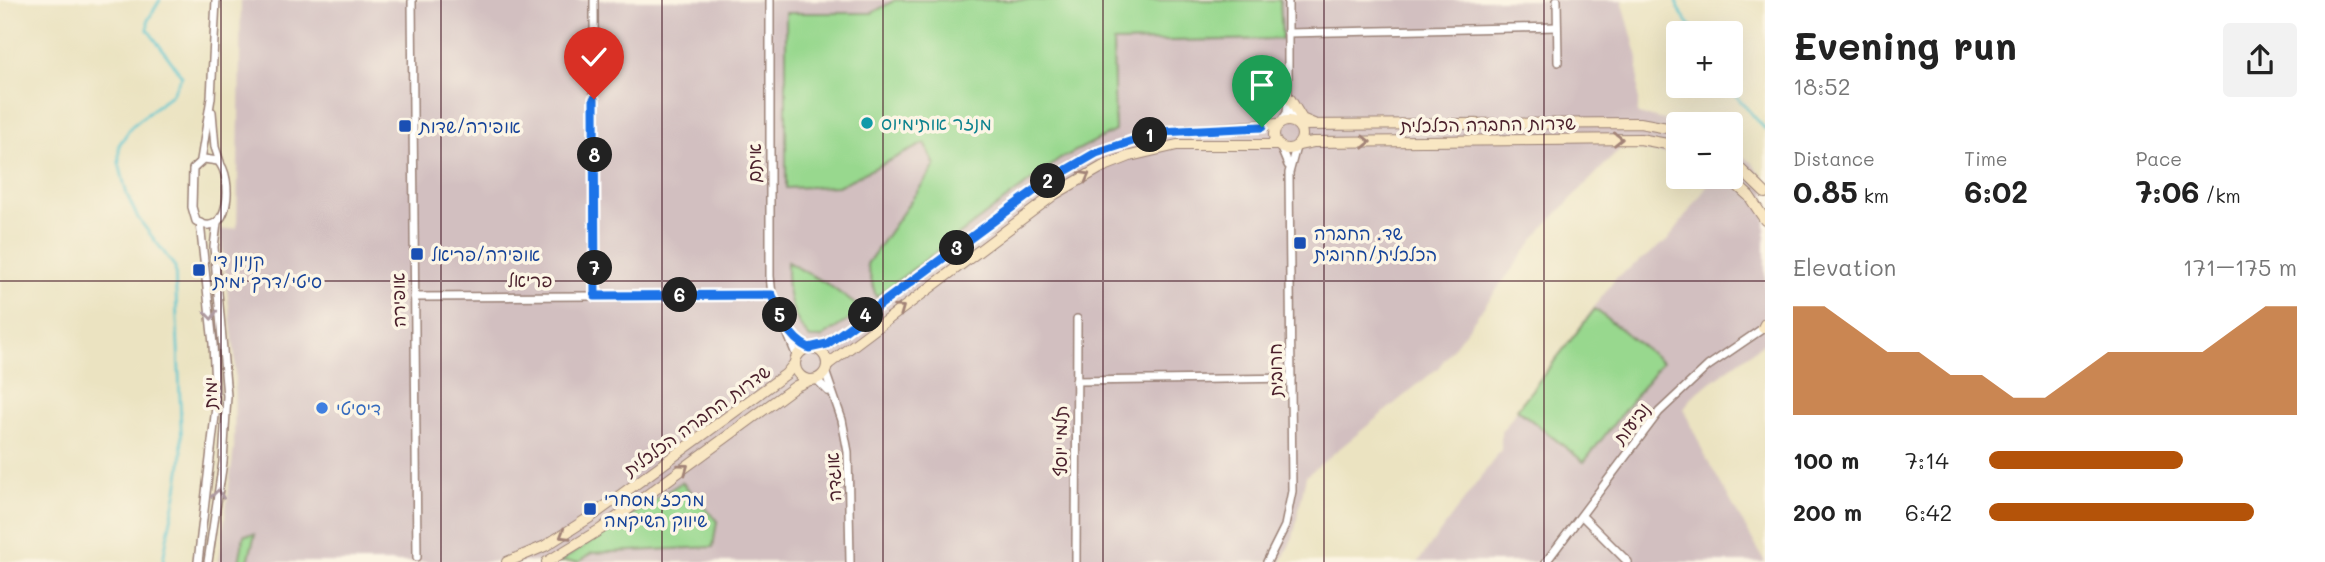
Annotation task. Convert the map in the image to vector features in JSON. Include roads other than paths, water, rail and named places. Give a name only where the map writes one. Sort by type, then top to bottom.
[{"type":"main road","points":[[1289,94],[1302,119],[1325,127]]},
{"type":"main road","points":[[1279,123],[1273,132],[1279,146]]},
{"type":"main road","points":[[1297,123],[1302,137],[1297,146],[1177,145],[1130,156],[1102,167],[1055,194],[813,379],[801,376],[796,360],[812,348],[827,344],[1046,182],[1096,153],[1160,132],[1297,123]]},
{"type":"main road","name":"שדרות החברה הכלכלית","points":[[1297,123],[1325,127],[1640,123],[1666,128]]},
{"type":"main road","name":"שדרות החברה הכלכלית","points":[[1297,146],[1313,142],[1640,139],[1666,144]]},
{"type":"main road","points":[[1743,172],[1765,193]]},
{"type":"main road","points":[[1741,189],[1765,220]]},
{"type":"main road","points":[[812,348],[825,356],[826,368]]},
{"type":"main road","name":"שדרות החברה הכלכלית","points":[[507,562],[545,545],[592,516],[786,374],[796,360]]},
{"type":"main road","name":"שדרות החברה הכלכלית","points":[[547,562],[601,529],[796,386],[813,379]]},
{"type":"street","points":[[216,0],[211,98],[201,160],[214,159],[220,163]]},
{"type":"street","name":"אופירה","points":[[412,0],[417,557]]},
{"type":"street","points":[[594,0],[595,296]]},
{"type":"street","name":"איתם","points":[[770,0],[772,295],[796,360]]},
{"type":"street","points":[[1279,123],[1287,113],[1289,94],[1288,0]]},
{"type":"street","points":[[1557,0],[1558,62]]},
{"type":"street","points":[[1288,33],[1557,27]]},
{"type":"street","points":[[1289,94],[1297,123]]},
{"type":"street","points":[[211,98],[215,147],[220,163]]},
{"type":"street","name":"חרובית","points":[[1279,146],[1289,173]]},
{"type":"street","name":"חרובית","points":[[1267,562],[1284,526],[1292,491],[1289,173],[1297,146]]},
{"type":"street","name":"ימית","points":[[198,562],[216,407],[213,344],[200,223],[192,213],[193,169],[201,160]]},
{"type":"street","name":"ימית","points":[[208,562],[223,462],[227,396],[214,247],[217,223],[225,210],[226,173],[220,163]]},
{"type":"street","points":[[200,223],[217,223]]},
{"type":"street","name":"פריאל","points":[[414,297],[772,295]]},
{"type":"street","name":"תלמי יוסף","points":[[1076,562],[1077,319]]},
{"type":"street","name":"איתם","points":[[784,323],[798,342],[812,348]]},
{"type":"street","name":"נביעות","points":[[1546,562],[1583,517],[1631,448],[1673,397],[1708,366],[1764,327]]},
{"type":"street","name":"אוגדה","points":[[826,368],[831,394],[842,420],[848,452],[850,562]]},
{"type":"street","points":[[1076,381],[1291,378]]},
{"type":"street","name":"אוגדה","points":[[813,379],[831,394]]},
{"type":"street","points":[[1583,517],[1628,562]]},
{"type":"waterway","points":[[160,0],[148,20],[148,30],[182,76],[172,94],[132,126],[119,145],[119,163],[127,195],[138,218],[175,267],[182,452],[163,562]]},
{"type":"waterway","points":[[1677,0],[1678,9],[1687,21]]},
{"type":"waterway","points":[[1738,98],[1765,129]]},
{"type":"place","name":"מנזר אותימיוס","points":[[867,123]]},
{"type":"place","name":"אופירה/שדות","points":[[405,126]]},
{"type":"place","name":"שד. החברה הכלכלית/חרובית","points":[[1300,243]]},
{"type":"place","name":"אופירה/פריאל","points":[[417,254]]},
{"type":"place","name":"קניון די סיטי/דרך ימית","points":[[199,270]]},
{"type":"place","name":"דיסיטי","points":[[322,408]]},
{"type":"place","name":"מרכז מסחרי שיווק השיקמה","points":[[590,509]]}]
